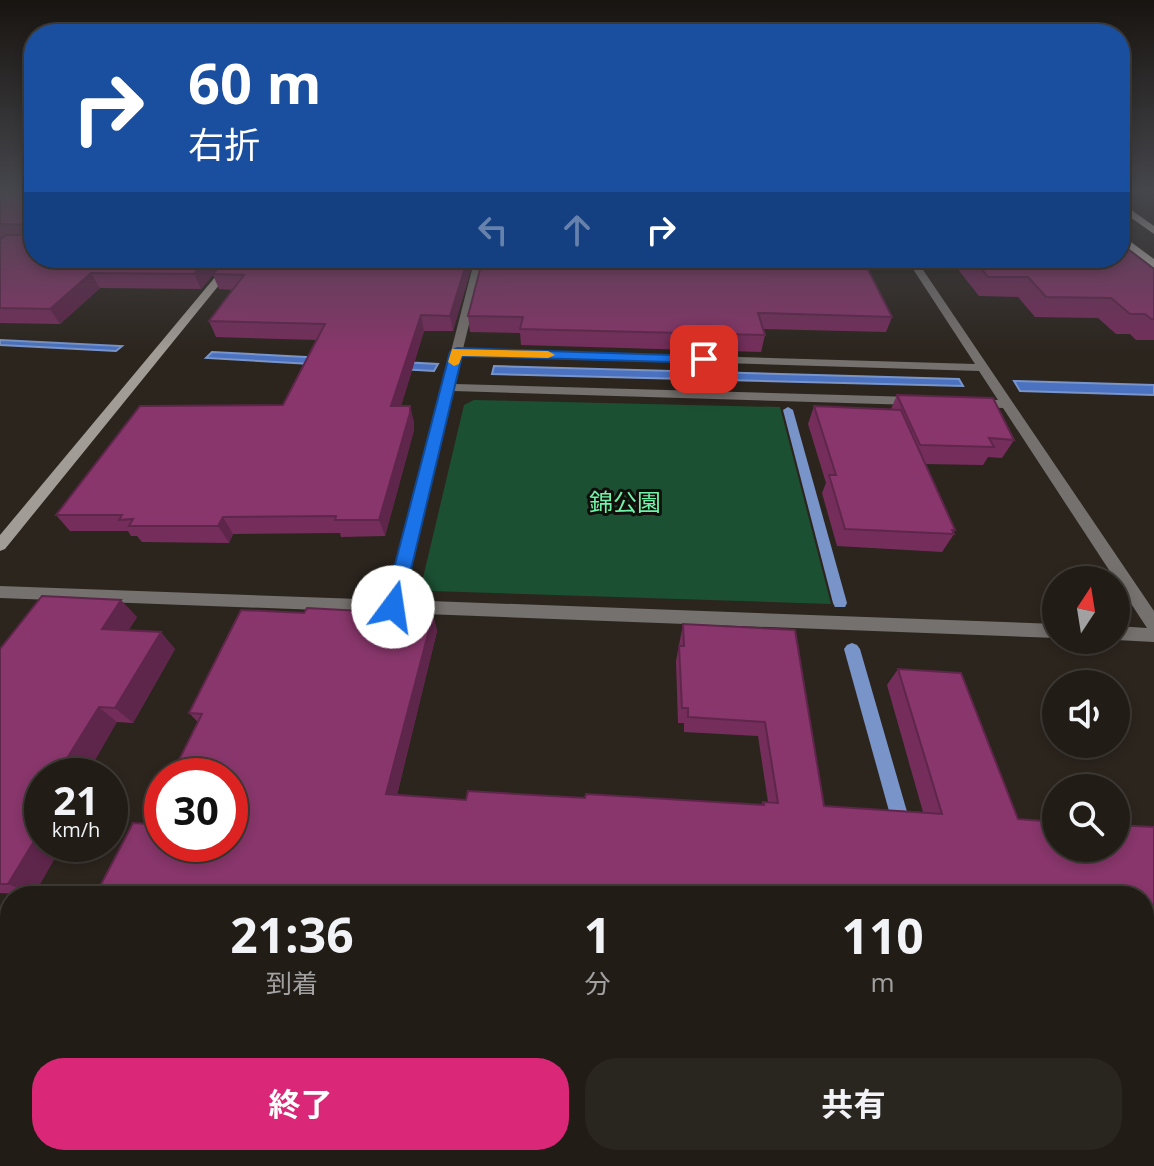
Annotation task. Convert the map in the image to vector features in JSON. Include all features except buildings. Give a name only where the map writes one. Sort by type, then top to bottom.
[{"type":"main road","points":[[1130,245],[1154,265]]},
{"type":"street","points":[[0,545],[228,268]]},
{"type":"street","points":[[393,607],[478,268]]},
{"type":"street","points":[[917,268],[1154,625]]},
{"type":"street","points":[[457,352],[983,368]]},
{"type":"street","points":[[448,387],[927,401]]},
{"type":"street","points":[[959,402],[1007,404]]},
{"type":"street","points":[[0,592],[1042,630]]},
{"type":"street","points":[[1130,634],[1154,635]]},
{"type":"green space","name":"錦公園","points":[[474,400],[780,407],[831,604],[430,591],[422,582],[464,405]]},
{"type":"water","points":[[0,340],[122,346],[116,351],[0,345]]},
{"type":"water","points":[[212,352],[438,364],[434,371],[206,358]]},
{"type":"water","points":[[494,366],[959,379],[963,386],[492,374]]},
{"type":"water","points":[[1014,381],[1154,385],[1154,395],[1020,391]]},
{"type":"waterway","points":[[788,410],[840,603]]},
{"type":"waterway","points":[[852,649],[903,829]]},
{"type":"slow traffic","points":[[454,362],[457,352],[548,355]]},
{"type":"route","points":[[393,607],[457,352],[704,359]]}]
